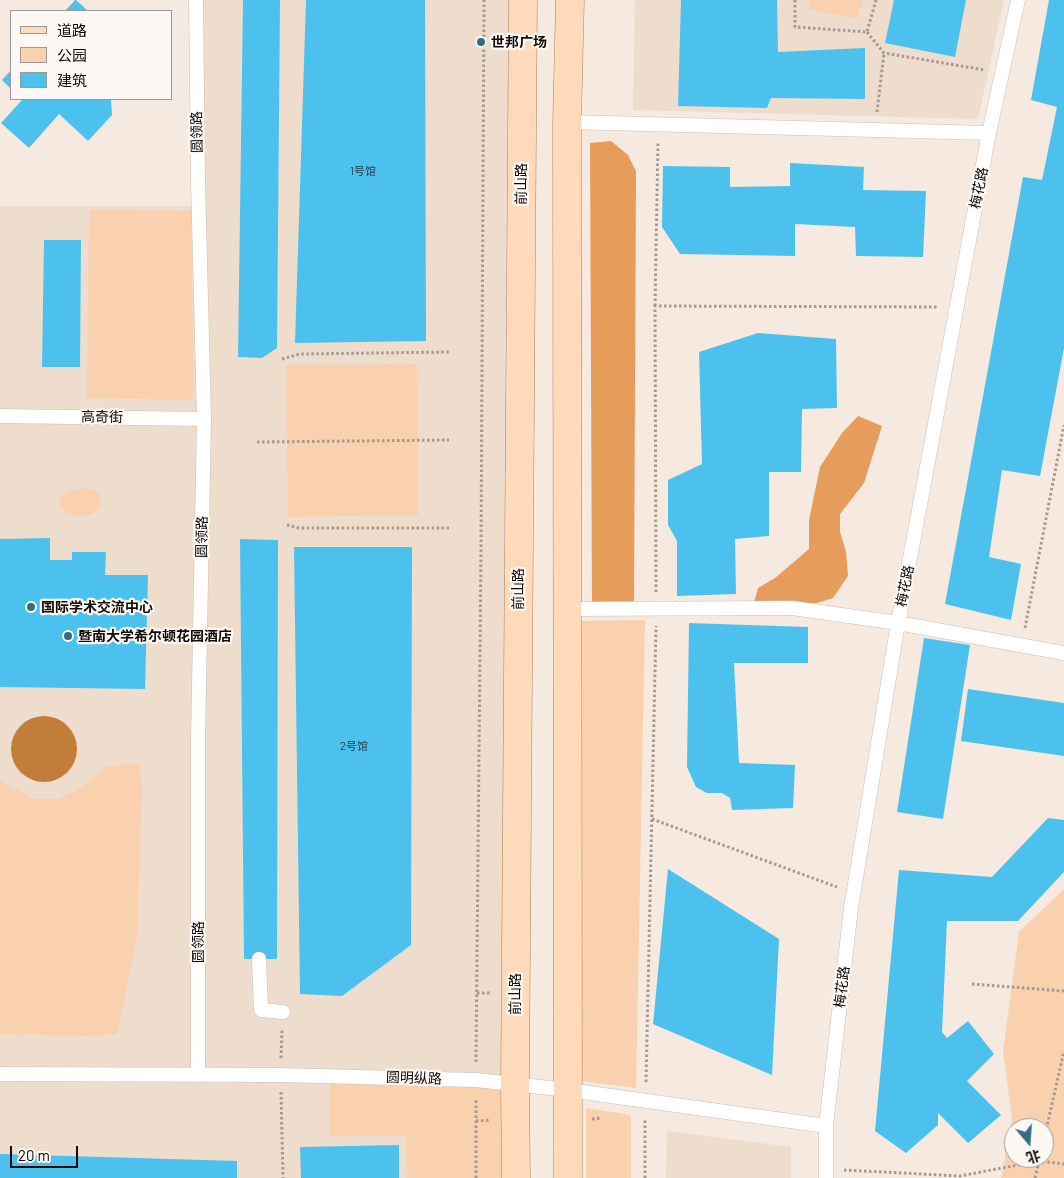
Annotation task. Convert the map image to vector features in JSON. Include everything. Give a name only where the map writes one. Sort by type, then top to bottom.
[{"type":"main road","name":"前山路","points":[[516,1178],[515,1084],[523,0]]},
{"type":"main road","points":[[568,1178],[567,122],[570,0]]},
{"type":"lane","name":"圆领路","points":[[196,0],[204,419],[198,740],[198,1075]]},
{"type":"lane","name":"梅花路","points":[[826,1173],[826,1126],[854,893],[898,622],[989,133],[1018,0]]},
{"type":"lane","points":[[567,122],[989,133]]},
{"type":"lane","name":"高奇街","points":[[0,416],[204,419]]},
{"type":"lane","points":[[568,609],[792,608],[898,622],[1064,653]]},
{"type":"lane","points":[[259,959],[261,1010],[283,1012]]},
{"type":"lane","name":"圆明纵路","points":[[0,1074],[280,1075],[476,1080],[568,1090],[826,1126]]},
{"type":"path","points":[[476,1178],[484,0]]},
{"type":"path","points":[[795,0],[795,27],[868,32]]},
{"type":"path","points":[[868,32],[876,0]]},
{"type":"path","points":[[868,32],[884,54],[875,130]]},
{"type":"path","points":[[884,54],[1002,72]]},
{"type":"path","points":[[645,1178],[656,609],[655,306],[658,124]]},
{"type":"path","points":[[655,306],[957,307]]},
{"type":"path","points":[[282,359],[300,354],[449,352]]},
{"type":"path","points":[[1021,646],[1064,425]]},
{"type":"path","points":[[257,442],[449,440]]},
{"type":"path","points":[[287,525],[299,528],[450,528]]},
{"type":"path","points":[[652,819],[854,893]]},
{"type":"path","points":[[972,984],[1064,991]]},
{"type":"path","points":[[283,1012],[280,1075],[283,1178]]},
{"type":"path","points":[[1049,1118],[1064,1051]]},
{"type":"path","points":[[826,1173],[960,1176],[1004,1167]]},
{"type":"shaded area","points":[[196,0],[522,0],[515,1178],[0,1178],[0,206],[199,206]]},
{"type":"shaded area","points":[[635,0],[1004,0],[978,119],[633,110]]},
{"type":"shaded area","points":[[611,141],[628,155],[636,171],[634,605],[592,603],[590,143]]},
{"type":"shaded area","points":[[858,416],[882,426],[864,483],[840,514],[840,532],[846,552],[848,576],[833,598],[817,603],[753,606],[758,588],[775,578],[809,549],[809,520],[820,467],[842,433]]},
{"type":"shaded area","points":[[44,716],[56,719],[67,726],[74,737],[77,749],[74,761],[67,772],[56,779],[44,782],[32,779],[21,772],[14,761],[11,749],[14,737],[21,726],[32,719]]},
{"type":"shaded area","points":[[667,1131],[791,1147],[791,1178],[666,1178]]},
{"type":"green space","points":[[809,0],[863,0],[857,18],[809,10]]},
{"type":"green space","points":[[89,210],[191,211],[194,400],[87,398]]},
{"type":"green space","points":[[417,364],[418,515],[288,517],[286,365]]},
{"type":"green space","points":[[82,488],[96,492],[100,497],[101,506],[92,514],[82,516],[64,510],[60,504],[60,497],[67,491]]},
{"type":"green space","points":[[645,620],[636,1088],[580,1081],[580,621]]},
{"type":"green space","points":[[139,764],[142,786],[137,938],[117,1034],[94,1036],[0,1034],[0,780],[33,799],[56,799],[76,791],[94,778],[104,766]]},
{"type":"green space","points":[[1064,889],[1064,1178],[1001,1178],[1004,1162],[1004,1168],[1054,1168],[1054,1118],[1012,1118],[1003,1051],[1019,932]]},
{"type":"green space","points":[[330,1081],[509,1089],[510,1178],[407,1178],[406,1136],[330,1136]]},
{"type":"green space","points":[[586,1108],[631,1115],[631,1178],[586,1178]]},
{"type":"building","points":[[76,0],[87,10],[66,10]]},
{"type":"building","points":[[243,0],[280,0],[277,348],[262,358],[238,357]]},
{"type":"building","points":[[306,0],[425,0],[426,341],[295,343]]},
{"type":"building","points":[[681,0],[777,0],[778,52],[865,48],[865,99],[771,98],[767,108],[678,106]]},
{"type":"building","points":[[894,0],[966,0],[955,57],[885,43]]},
{"type":"building","points":[[1049,0],[1064,0],[1064,348],[1040,476],[1002,470],[989,557],[1021,564],[1011,620],[945,604],[1023,177],[1042,180],[1057,107],[1031,100]]},
{"type":"building","points":[[10,71],[10,88],[2,80]]},
{"type":"building","points":[[22,100],[111,100],[112,115],[88,141],[59,114],[29,148],[1,123]]},
{"type":"building","points":[[790,163],[864,167],[863,190],[926,191],[923,257],[856,256],[855,227],[795,224],[795,256],[680,254],[662,227],[663,166],[730,167],[730,187],[790,186]]},
{"type":"building","points":[[44,240],[81,240],[80,367],[42,367]]},
{"type":"building","points":[[758,333],[836,339],[837,408],[802,409],[801,472],[769,472],[769,536],[735,539],[736,594],[677,596],[677,541],[668,525],[668,480],[702,464],[699,352]]},
{"type":"building","name":"暨南大学希尔顿花园酒店","points":[[50,538],[50,560],[72,560],[72,552],[106,552],[105,575],[148,575],[145,689],[0,687],[0,539]]},
{"type":"building","points":[[240,539],[278,540],[277,959],[244,959]]},
{"type":"building","points":[[294,547],[412,547],[411,945],[342,996],[300,994]]},
{"type":"building","points":[[689,623],[808,627],[808,663],[734,663],[739,763],[795,765],[793,808],[732,810],[730,798],[722,793],[707,793],[696,787],[687,767]]},
{"type":"building","points":[[924,638],[970,645],[943,819],[897,812]]},
{"type":"building","points":[[968,689],[1064,703],[1064,756],[961,741]]},
{"type":"building","points":[[1048,818],[1064,820],[1064,872],[1018,921],[947,921],[942,1032],[947,1038],[968,1021],[994,1054],[967,1081],[1001,1115],[968,1143],[938,1113],[938,1125],[906,1153],[875,1131],[899,870],[992,877]]},
{"type":"building","points":[[668,869],[779,939],[772,1075],[653,1024]]},
{"type":"building","points":[[399,1145],[399,1178],[301,1178],[300,1147]]},
{"type":"building","points":[[0,1154],[237,1161],[237,1178],[0,1178]]},
{"type":"place","name":"世邦广场","points":[[481,42]]},
{"type":"place","name":"国际学术交流中心","points":[[31,607]]},
{"type":"place","name":"暨南大学希尔顿花园酒店","points":[[68,636]]}]
